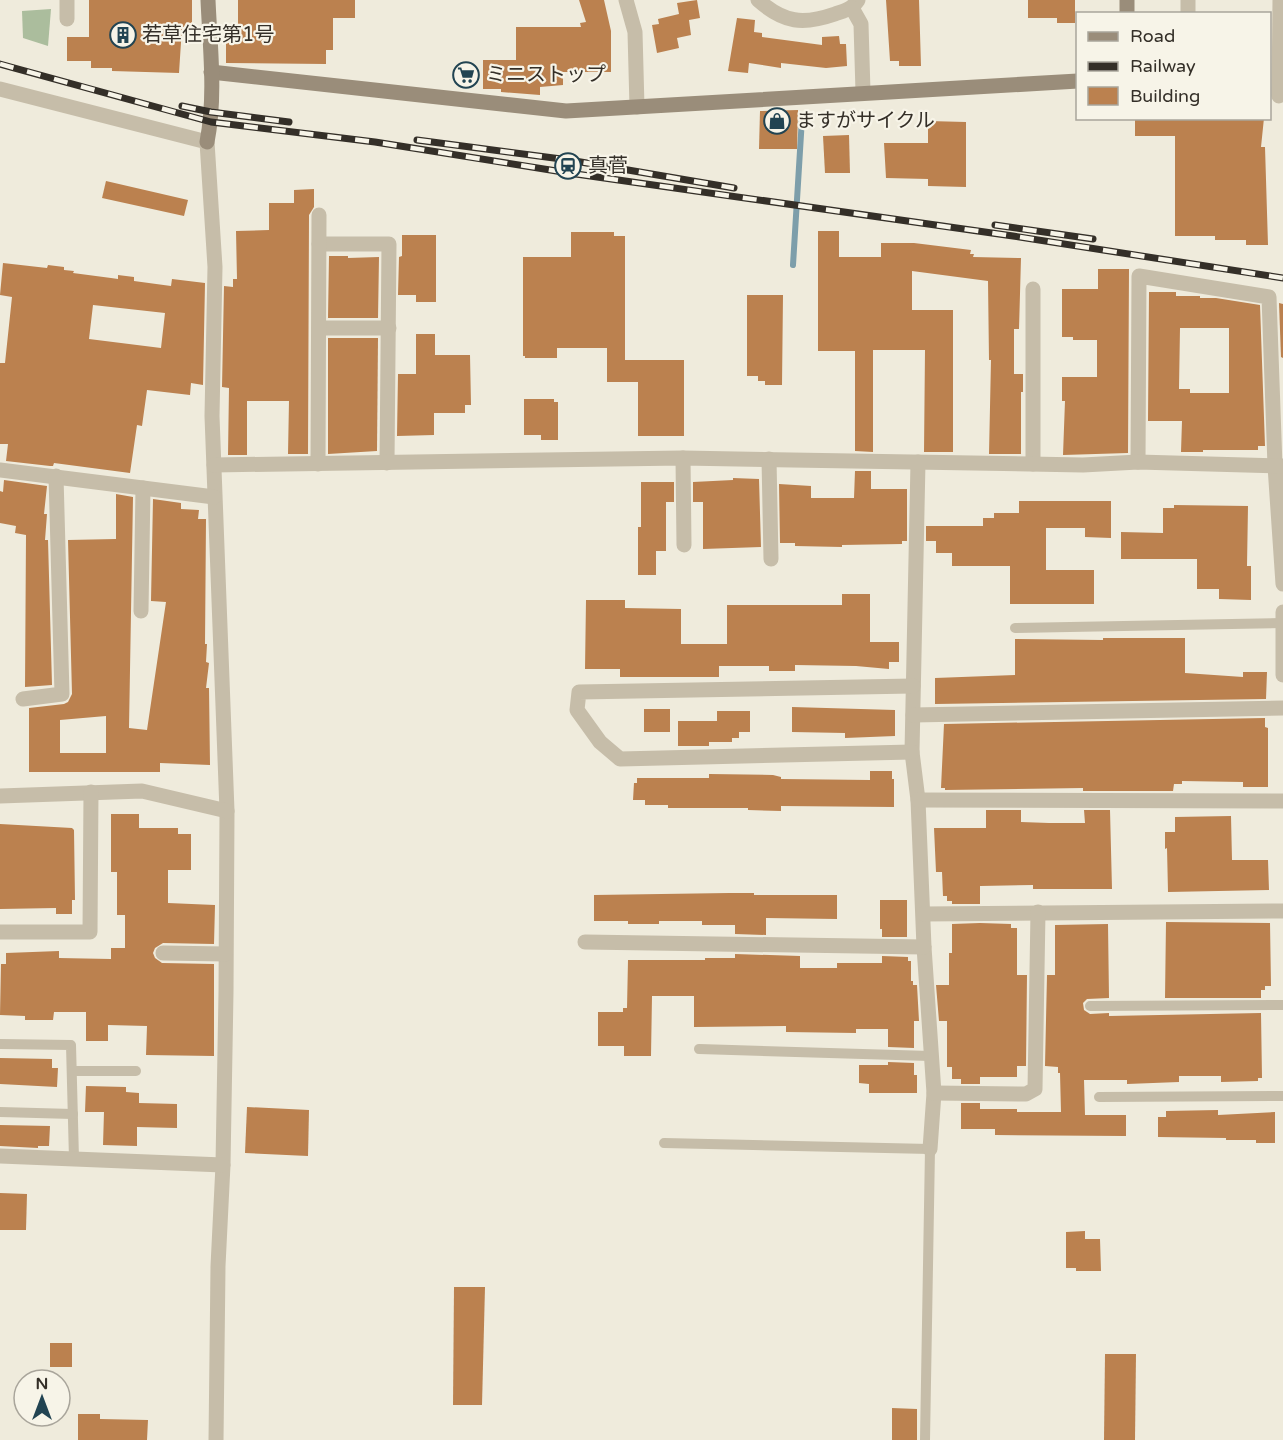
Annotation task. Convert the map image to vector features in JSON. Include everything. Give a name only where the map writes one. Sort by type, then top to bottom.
[{"type":"street","points":[[67,19],[68,0]]},
{"type":"street","points":[[208,0],[211,122],[207,142],[215,267],[212,416],[227,811],[223,1165],[218,1266],[216,1440]]},
{"type":"street","points":[[626,0],[636,32],[637,107]]},
{"type":"street","points":[[758,0],[784,18],[805,21],[825,18],[855,4],[861,24],[863,92]]},
{"type":"street","points":[[1277,96],[1280,0]]},
{"type":"street","points":[[211,72],[566,111],[1076,81]]},
{"type":"street","points":[[0,89],[207,142]]},
{"type":"street","points":[[318,464],[319,215]]},
{"type":"street","points":[[319,244],[389,244],[387,463]]},
{"type":"street","points":[[1138,462],[1138,276],[1269,297],[1277,371],[1283,584]]},
{"type":"street","points":[[1033,289],[1033,464]]},
{"type":"street","points":[[319,328],[389,328]]},
{"type":"street","points":[[214,465],[683,458],[1083,465],[1138,462],[1279,466]]},
{"type":"street","points":[[683,458],[684,545]]},
{"type":"street","points":[[769,459],[771,559]]},
{"type":"street","points":[[918,462],[912,752],[918,800],[930,1056],[934,1093],[930,1149]]},
{"type":"street","points":[[0,470],[214,497]]},
{"type":"street","points":[[23,699],[62,694],[56,476]]},
{"type":"street","points":[[141,611],[143,488]]},
{"type":"street","points":[[1282,617],[1283,675]]},
{"type":"street","points":[[912,752],[620,759],[600,742],[577,710],[579,692],[913,686]]},
{"type":"street","points":[[913,715],[1283,708]]},
{"type":"street","points":[[0,796],[142,791],[227,811]]},
{"type":"street","points":[[0,932],[90,932],[91,792]]},
{"type":"street","points":[[918,800],[1283,801]]},
{"type":"street","points":[[924,914],[1283,911]]},
{"type":"street","points":[[934,1093],[1026,1094],[1035,1089],[1038,912]]},
{"type":"street","points":[[585,942],[924,946]]},
{"type":"street","points":[[163,952],[225,954]]},
{"type":"street","points":[[0,1156],[223,1165]]},
{"type":"lane","points":[[1015,628],[1282,617]]},
{"type":"lane","points":[[1090,1006],[1283,1005]]},
{"type":"lane","points":[[0,1044],[71,1045],[74,1159]]},
{"type":"lane","points":[[699,1049],[930,1056]]},
{"type":"lane","points":[[72,1071],[136,1071]]},
{"type":"lane","points":[[1099,1097],[1283,1096]]},
{"type":"lane","points":[[0,1112],[73,1114]]},
{"type":"lane","points":[[664,1143],[930,1149],[925,1440]]},
{"type":"green space","points":[[51,9],[48,46],[23,38],[22,11]]},
{"type":"building","points":[[89,0],[192,0],[192,27],[182,27],[179,73],[112,71],[112,68],[91,68],[91,61],[67,61],[67,37],[89,37]]},
{"type":"building","points":[[238,0],[355,0],[355,18],[333,18],[333,50],[326,50],[326,64],[226,63],[226,28],[238,28]]},
{"type":"building","points":[[579,0],[604,0],[611,31],[611,72],[563,72],[563,85],[540,87],[540,95],[501,92],[501,89],[483,89],[483,60],[516,60],[516,27],[581,27],[580,23],[586,22]]},
{"type":"building","points":[[697,0],[700,18],[689,20],[691,35],[677,38],[679,48],[657,53],[652,25],[659,24],[658,19],[679,14],[677,3]]},
{"type":"building","points":[[886,0],[919,0],[921,66],[899,66],[899,61],[890,61]]},
{"type":"building","points":[[1028,0],[1075,0],[1075,23],[1057,23],[1057,18],[1028,18]]},
{"type":"building","points":[[737,18],[755,20],[754,32],[762,33],[762,37],[822,45],[822,37],[839,36],[840,44],[846,44],[847,66],[826,68],[781,63],[781,68],[749,63],[748,73],[728,71]]},
{"type":"building","points":[[798,110],[797,149],[759,149],[760,111]]},
{"type":"building","points":[[1135,120],[1264,120],[1261,147],[1265,147],[1268,245],[1246,245],[1246,240],[1215,240],[1215,236],[1175,236],[1175,136],[1135,136]]},
{"type":"building","points":[[928,121],[966,122],[966,187],[928,186],[928,179],[886,178],[884,143],[928,143]]},
{"type":"building","points":[[849,135],[850,173],[825,173],[823,136]]},
{"type":"building","points":[[106,181],[188,200],[184,216],[102,198]]},
{"type":"building","points":[[314,189],[314,207],[309,215],[308,454],[288,454],[289,401],[247,401],[247,455],[228,455],[229,388],[222,387],[224,286],[233,287],[233,279],[237,279],[236,231],[269,230],[269,203],[294,203],[294,190]]},
{"type":"building","points":[[818,231],[839,231],[839,257],[881,257],[881,243],[914,243],[971,250],[970,254],[974,254],[973,257],[1021,258],[1019,329],[1014,329],[1014,374],[1023,374],[1021,454],[989,454],[991,360],[989,360],[988,281],[912,271],[912,310],[953,310],[953,452],[924,452],[925,350],[873,350],[873,452],[855,451],[855,351],[818,351]]},
{"type":"building","points":[[571,232],[614,232],[614,236],[625,236],[625,360],[684,360],[684,436],[638,436],[638,382],[607,382],[607,348],[557,348],[557,358],[525,358],[523,356],[523,257],[571,257]]},
{"type":"building","points":[[402,235],[436,235],[436,302],[416,302],[416,295],[398,295]]},
{"type":"building","points":[[329,256],[379,257],[378,318],[328,318]]},
{"type":"building","points":[[3,263],[47,268],[48,265],[64,267],[64,270],[74,271],[73,273],[118,279],[118,275],[134,277],[134,281],[171,286],[172,279],[205,283],[203,385],[191,383],[190,395],[147,390],[142,426],[137,425],[130,473],[54,463],[50,466],[6,461],[8,444],[0,444],[0,363],[5,363],[12,297],[0,295]],"holes":[[[93,305],[165,313],[161,348],[89,339]]]},
{"type":"building","points":[[1098,269],[1129,269],[1128,453],[1063,455],[1065,401],[1062,401],[1062,377],[1097,377],[1097,340],[1073,340],[1073,337],[1062,337],[1062,289],[1098,289]]},
{"type":"building","points":[[1149,292],[1176,292],[1176,296],[1200,296],[1200,298],[1216,298],[1260,305],[1265,446],[1258,446],[1258,450],[1181,452],[1182,421],[1148,421]],"holes":[[[1180,328],[1229,328],[1229,393],[1190,393],[1190,389],[1179,389]]]},
{"type":"building","points":[[747,295],[783,295],[782,385],[765,385],[765,381],[758,381],[758,376],[747,376]]},
{"type":"building","points":[[1279,303],[1283,304],[1283,358],[1281,357]]},
{"type":"building","points":[[416,334],[435,334],[435,355],[470,355],[471,405],[465,405],[465,413],[434,413],[434,435],[397,436],[398,374],[416,374]]},
{"type":"building","points":[[328,338],[378,338],[377,451],[328,454]]},
{"type":"building","points":[[524,399],[554,399],[554,402],[558,402],[558,440],[541,440],[541,435],[524,435]]},
{"type":"building","points":[[855,471],[871,471],[871,489],[907,489],[907,541],[902,541],[902,544],[842,545],[842,547],[795,546],[795,543],[780,543],[779,484],[811,486],[811,498],[854,498]]},
{"type":"building","points":[[733,478],[759,479],[761,547],[703,549],[703,502],[693,502],[693,482],[733,480]]},
{"type":"building","points":[[4,480],[47,486],[44,514],[47,514],[45,540],[48,540],[52,685],[25,687],[26,535],[15,533],[16,526],[0,523],[0,491],[3,492]]},
{"type":"building","points":[[641,482],[674,482],[674,502],[666,502],[666,551],[656,551],[656,575],[638,575]]},
{"type":"building","points":[[116,494],[133,497],[129,728],[147,730],[166,602],[151,601],[153,499],[181,503],[181,509],[199,510],[198,519],[206,519],[205,644],[207,644],[206,662],[209,663],[206,688],[209,688],[210,765],[160,763],[160,772],[29,772],[29,708],[64,704],[68,702],[72,694],[68,540],[116,539]],"holes":[[[106,716],[106,753],[60,753],[60,720]]]},
{"type":"building","points":[[1019,501],[1111,501],[1111,538],[1085,537],[1085,528],[1046,528],[1046,570],[1094,570],[1094,604],[1010,604],[1010,566],[952,566],[952,553],[936,553],[936,541],[926,541],[926,526],[983,526],[983,518],[994,518],[994,513],[1019,513]]},
{"type":"building","points":[[1174,505],[1248,506],[1247,566],[1251,566],[1251,600],[1219,599],[1219,589],[1197,589],[1197,559],[1121,559],[1121,532],[1163,533],[1163,508],[1174,508]]},
{"type":"building","points":[[842,594],[870,594],[870,642],[899,642],[899,662],[889,662],[889,669],[795,665],[795,671],[769,671],[769,666],[719,666],[719,677],[620,677],[620,669],[585,669],[586,600],[625,600],[625,608],[681,609],[681,644],[727,644],[727,605],[842,605]]},
{"type":"building","points":[[1103,638],[1185,638],[1185,673],[1243,677],[1243,672],[1267,672],[1266,699],[935,704],[935,678],[1015,675],[1015,639],[1103,640]]},
{"type":"building","points":[[792,707],[895,710],[895,736],[845,738],[845,733],[792,732]]},
{"type":"building","points":[[644,709],[670,709],[670,732],[644,732]]},
{"type":"building","points":[[717,711],[750,711],[750,732],[739,732],[739,738],[732,738],[732,742],[709,742],[709,746],[678,746],[678,721],[717,721]]},
{"type":"building","points":[[1265,718],[1265,727],[1268,728],[1268,787],[1243,787],[1243,782],[1182,781],[1182,784],[1174,784],[1173,791],[1083,791],[1083,788],[945,790],[941,788],[944,724]]},
{"type":"building","points":[[870,771],[892,771],[894,807],[781,806],[781,811],[748,810],[748,808],[668,808],[668,805],[645,805],[645,800],[633,800],[634,783],[637,783],[637,778],[709,778],[709,774],[773,775],[781,779],[870,780]]},
{"type":"building","points":[[986,810],[1021,810],[1021,822],[1085,823],[1084,810],[1110,810],[1112,889],[1033,889],[1033,885],[980,886],[980,904],[952,904],[952,901],[947,901],[947,896],[943,896],[942,872],[936,872],[934,828],[986,828]]},
{"type":"building","points":[[111,814],[139,814],[139,828],[178,828],[178,834],[191,834],[191,870],[168,870],[168,903],[215,905],[214,944],[163,943],[155,948],[153,953],[155,958],[162,963],[214,964],[214,1056],[146,1055],[147,1026],[108,1025],[108,1041],[86,1041],[86,1012],[54,1012],[53,1020],[25,1020],[25,1016],[0,1015],[1,964],[6,964],[6,953],[59,951],[59,958],[111,959],[111,948],[125,948],[125,915],[117,915],[117,872],[111,872]]},
{"type":"building","points":[[1231,816],[1232,860],[1268,860],[1269,890],[1168,892],[1165,832],[1175,832],[1175,817]]},
{"type":"building","points":[[0,824],[72,828],[74,830],[75,900],[72,900],[72,914],[56,914],[56,908],[0,909]]},
{"type":"building","points":[[754,893],[754,895],[837,895],[837,919],[766,918],[766,935],[735,934],[735,925],[702,925],[702,921],[628,924],[628,921],[594,921],[594,895]]},
{"type":"building","points":[[880,900],[907,900],[907,937],[882,937]]},
{"type":"building","points":[[1166,922],[1270,923],[1271,986],[1265,986],[1265,990],[1261,990],[1261,998],[1165,998]]},
{"type":"building","points":[[952,924],[1011,924],[1011,928],[1017,928],[1017,975],[1027,975],[1026,1066],[1017,1066],[1017,1077],[980,1077],[980,1084],[961,1084],[961,1079],[952,1079],[952,1067],[947,1067],[947,1021],[939,1021],[936,985],[949,985]]},
{"type":"building","points":[[1108,924],[1109,998],[1087,999],[1083,1003],[1084,1010],[1090,1014],[1109,1013],[1109,1016],[1261,1013],[1262,1078],[1258,1078],[1258,1081],[1221,1082],[1221,1076],[1179,1076],[1179,1082],[1127,1084],[1127,1080],[1084,1080],[1085,1115],[1126,1115],[1126,1136],[995,1135],[995,1129],[961,1129],[961,1103],[980,1103],[980,1109],[1061,1112],[1058,1067],[1045,1066],[1047,975],[1055,975],[1055,925]]},
{"type":"building","points":[[735,954],[800,956],[800,968],[837,968],[837,963],[882,963],[882,956],[908,957],[908,961],[911,961],[911,981],[913,985],[917,985],[919,1021],[914,1021],[914,1048],[888,1047],[888,1029],[856,1029],[856,1033],[786,1032],[786,1026],[694,1027],[694,996],[652,996],[651,1056],[624,1056],[624,1046],[598,1046],[598,1012],[623,1012],[623,1008],[627,1008],[628,960],[705,960],[705,958],[735,958]]},
{"type":"building","points":[[0,1058],[52,1059],[52,1068],[58,1068],[57,1087],[0,1084]]},
{"type":"building","points":[[888,1062],[914,1063],[917,1093],[869,1093],[869,1084],[859,1083],[859,1065],[888,1065]]},
{"type":"building","points":[[86,1086],[126,1087],[126,1092],[139,1093],[139,1103],[177,1104],[177,1128],[137,1127],[137,1146],[103,1145],[104,1112],[85,1112]]},
{"type":"building","points":[[247,1107],[309,1110],[308,1156],[245,1153]]},
{"type":"building","points":[[1218,1110],[1218,1115],[1275,1112],[1275,1143],[1256,1143],[1256,1140],[1226,1140],[1226,1138],[1158,1137],[1158,1117],[1166,1117],[1166,1111]]},
{"type":"building","points":[[0,1125],[50,1126],[49,1146],[38,1146],[38,1148],[0,1146]]},
{"type":"building","points":[[0,1193],[27,1194],[26,1230],[0,1230]]},
{"type":"building","points":[[1085,1231],[1085,1239],[1100,1239],[1101,1271],[1076,1271],[1076,1268],[1066,1268],[1066,1232]]},
{"type":"building","points":[[454,1287],[485,1287],[482,1405],[453,1405]]},
{"type":"building","points":[[50,1343],[72,1343],[72,1367],[50,1367]]},
{"type":"building","points":[[1105,1354],[1136,1354],[1135,1440],[1104,1440]]},
{"type":"building","points":[[892,1408],[917,1409],[917,1440],[892,1440]]},
{"type":"building","points":[[78,1414],[100,1414],[100,1419],[148,1420],[147,1440],[78,1440]]},
{"type":"waterway","points":[[793,265],[802,118]]},
{"type":"railway","points":[[0,64],[211,122],[375,142],[569,173],[1013,236],[1283,278]]},
{"type":"railway","points":[[182,106],[289,122]]},
{"type":"railway","points":[[417,140],[569,160],[734,188]]},
{"type":"railway","points":[[995,225],[1093,239]]},
{"type":"place","name":"若草住宅第1号","points":[[123,35]]},
{"type":"place","name":"ミニストップ","points":[[466,75]]},
{"type":"place","name":"ますがサイクル","points":[[777,121]]},
{"type":"place","name":"真菅","points":[[568,166]]}]
